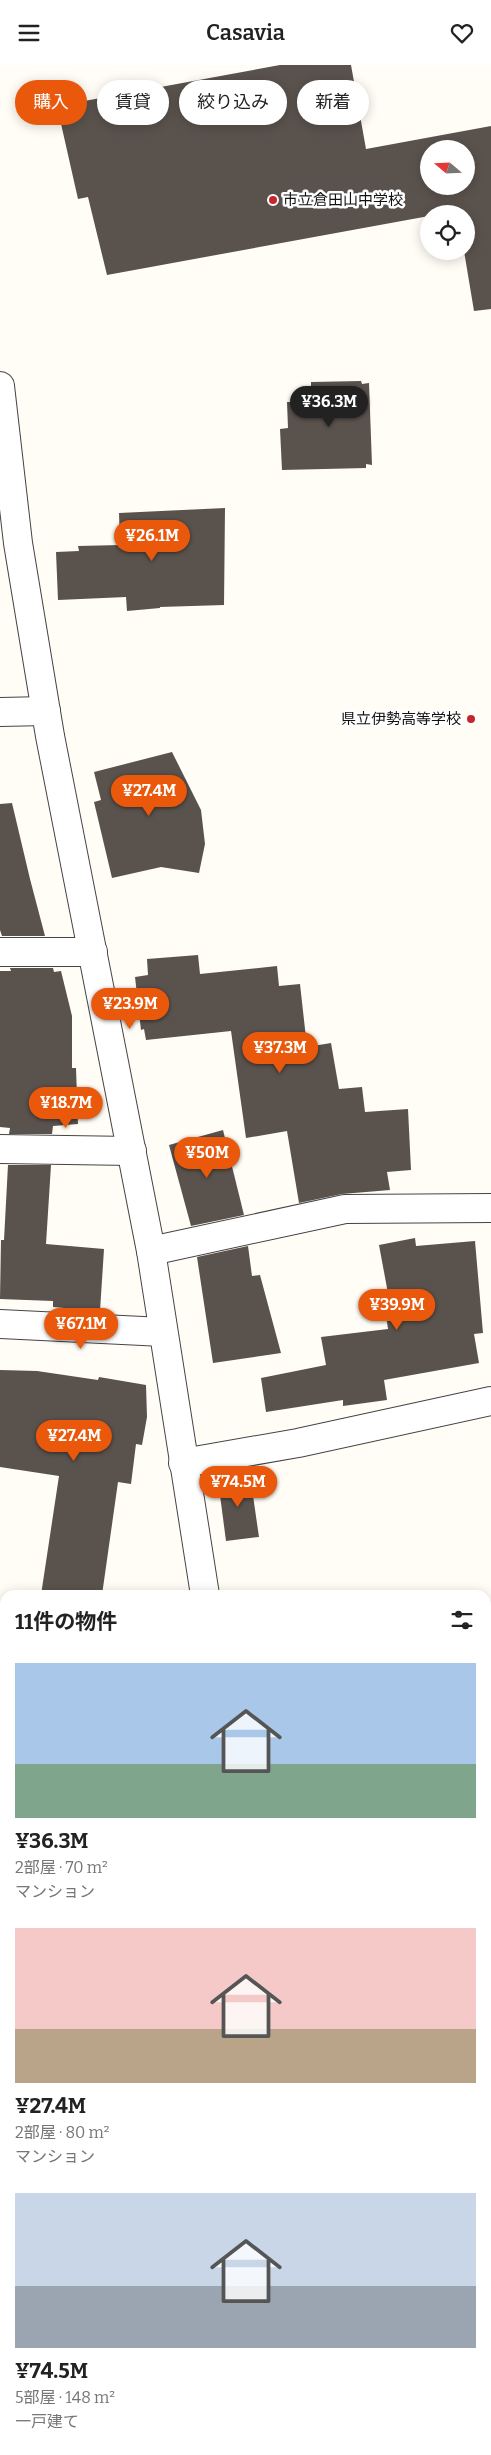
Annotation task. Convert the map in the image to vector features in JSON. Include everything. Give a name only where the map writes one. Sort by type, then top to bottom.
[{"type":"street","points":[[0,386],[18,543],[46,711],[152,1251],[183,1463],[204,1590]]},
{"type":"street","points":[[0,712],[46,711]]},
{"type":"street","points":[[0,952],[93,952]]},
{"type":"street","points":[[0,1149],[132,1151]]},
{"type":"street","points":[[152,1251],[345,1209],[491,1208]]},
{"type":"street","points":[[0,1324],[163,1333]]},
{"type":"street","points":[[183,1463],[298,1443],[491,1401]]},
{"type":"building","points":[[280,65],[351,65],[354,80],[297,80],[297,125],[362,125],[366,149],[491,126],[491,309],[474,311],[466,260],[475,260],[475,205],[420,205],[420,218],[107,275],[88,197],[78,199],[61,125],[87,125],[87,100],[97,99],[97,125],[169,125],[169,85],[179,84],[179,125],[287,125],[287,80],[198,80]]},
{"type":"building","points":[[361,381],[362,384],[369,383],[372,465],[366,464],[366,468],[282,470],[280,429],[288,428],[287,402],[303,402],[303,387],[311,386],[311,382]]},
{"type":"building","points":[[225,508],[224,605],[160,607],[127,611],[126,597],[58,600],[56,552],[79,551],[78,546],[120,545],[119,513]]},
{"type":"building","points":[[172,752],[201,810],[205,844],[199,873],[161,867],[112,878],[94,802],[101,800],[94,772]]},
{"type":"building","points":[[12,803],[45,936],[2,936],[0,930],[0,804]]},
{"type":"building","points":[[198,955],[200,974],[277,966],[279,986],[300,984],[307,1047],[331,1043],[339,1089],[362,1087],[365,1112],[408,1109],[411,1170],[387,1172],[390,1190],[342,1194],[299,1203],[287,1131],[246,1138],[231,1031],[146,1040],[144,1029],[141,1030],[135,977],[148,975],[147,959]]},
{"type":"building","points":[[10,968],[53,968],[54,972],[61,971],[72,1016],[72,1068],[76,1068],[78,1124],[53,1126],[52,1134],[9,1134],[10,1128],[0,1127],[0,971],[11,971]]},
{"type":"building","points":[[223,1130],[244,1215],[191,1226],[169,1145]]},
{"type":"building","points":[[8,1165],[51,1165],[46,1244],[104,1249],[100,1311],[53,1307],[53,1301],[0,1299],[1,1240],[4,1240]]},
{"type":"building","points":[[415,1238],[416,1246],[475,1241],[483,1333],[474,1334],[479,1363],[384,1380],[387,1400],[343,1406],[343,1400],[266,1412],[261,1378],[326,1365],[321,1337],[388,1329],[386,1315],[392,1315],[379,1245]]},
{"type":"building","points":[[248,1246],[252,1276],[260,1275],[281,1353],[213,1363],[197,1257]]},
{"type":"building","points":[[0,1370],[37,1371],[98,1380],[99,1377],[146,1385],[147,1417],[142,1445],[136,1444],[131,1484],[118,1482],[103,1590],[42,1590],[59,1476],[0,1467]]},
{"type":"building","points":[[250,1475],[259,1537],[226,1541],[218,1480]]},
{"type":"place","name":"市立倉田山中学校","points":[[273,200]]},
{"type":"place","name":"県立伊勢高等学校","points":[[471,719]]}]
